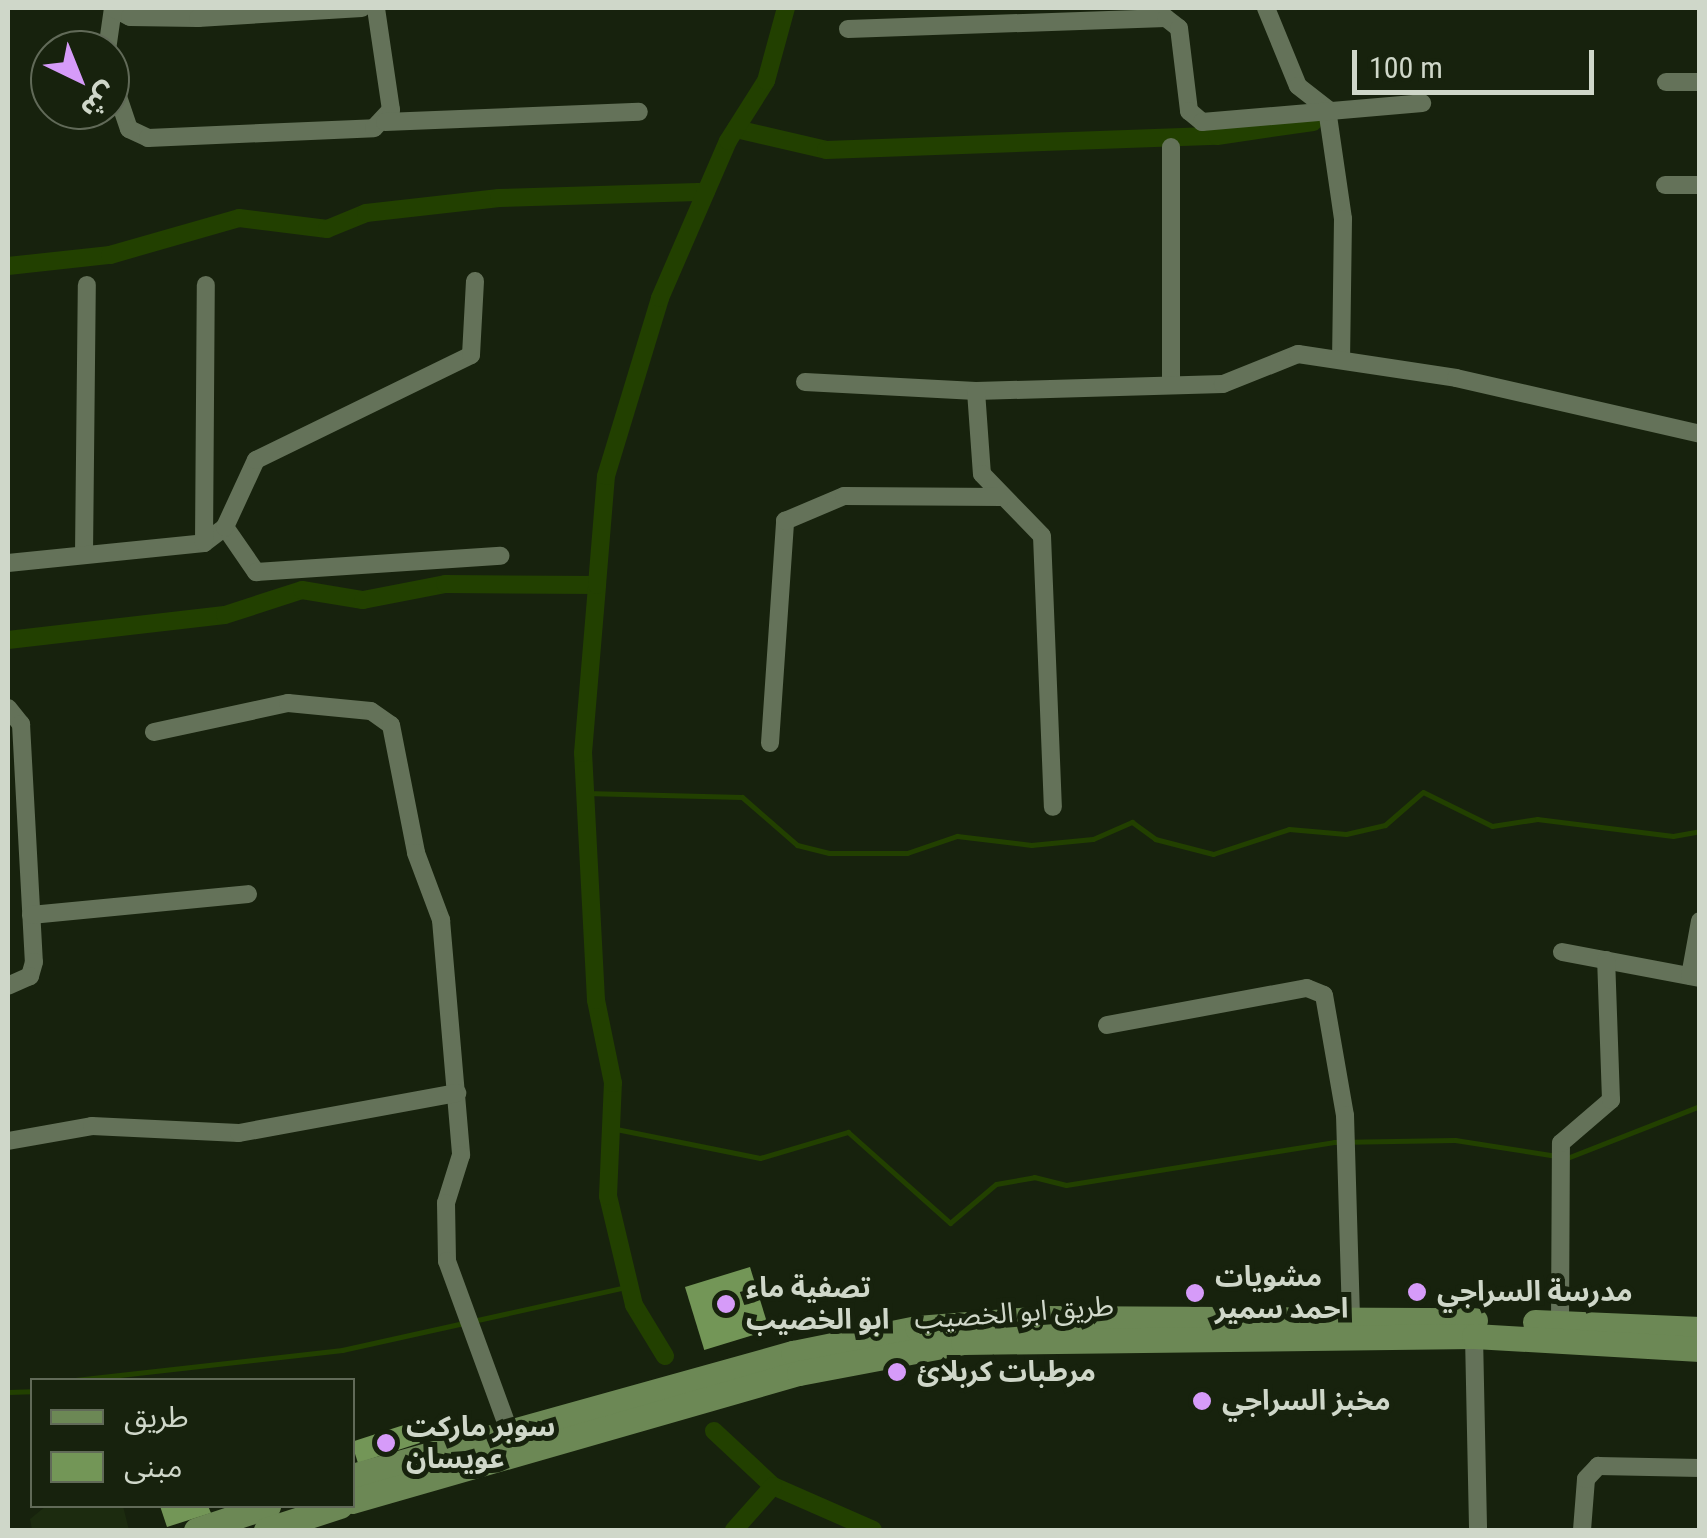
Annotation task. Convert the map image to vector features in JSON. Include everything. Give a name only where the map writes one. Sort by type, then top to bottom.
[{"type":"main road","name":"طريق ابو الخصيب","points":[[355,1499],[390,1476],[510,1432],[918,1328],[1351,1315],[1560,1324],[1699,1339]]},
{"type":"main road","name":"طريق ابو الخصيب","points":[[355,1476],[390,1476],[922,1348],[1046,1336],[1699,1339]]},
{"type":"main road","points":[[196,1530],[262,1508]]},
{"type":"main road","points":[[266,1530],[334,1508]]},
{"type":"street","points":[[110,30],[113,8],[144,18],[362,8]]},
{"type":"street","points":[[376,8],[391,110],[385,122]]},
{"type":"street","points":[[1266,8],[1298,86],[1327,109],[1342,219],[1341,357]]},
{"type":"street","points":[[848,29],[1166,18],[1179,28],[1194,118],[1422,102]]},
{"type":"street","points":[[1666,82],[1700,82]]},
{"type":"street","points":[[129,130],[148,138],[385,122],[639,112]]},
{"type":"street","points":[[1171,146],[1171,382]]},
{"type":"street","points":[[1665,185],[1700,185]]},
{"type":"street","points":[[8,563],[204,542],[225,527],[256,460],[470,355],[475,281]]},
{"type":"street","points":[[84,554],[87,285]]},
{"type":"street","points":[[204,542],[206,285]]},
{"type":"street","points":[[805,382],[976,391],[1171,382],[1224,384],[1298,354],[1341,357],[1700,434]]},
{"type":"street","points":[[976,391],[982,474],[1042,536],[1053,807]]},
{"type":"street","points":[[770,743],[786,521],[844,496],[1002,498]]},
{"type":"street","points":[[225,527],[248,564],[268,573],[500,556]]},
{"type":"street","points":[[154,732],[288,703],[371,710],[390,725],[416,853],[441,920],[462,1155],[447,1242],[458,1306],[478,1336],[510,1432]]},
{"type":"street","points":[[8,708],[21,724],[16,817],[32,915],[33,969],[8,986]]},
{"type":"street","points":[[32,915],[248,894]]},
{"type":"street","points":[[1562,952],[1694,977],[1700,920]]},
{"type":"street","points":[[1560,1324],[1561,1143],[1611,1100],[1606,960]]},
{"type":"street","points":[[1107,1025],[1317,989],[1345,1115],[1351,1315]]},
{"type":"street","points":[[8,1141],[92,1126],[239,1132],[456,1093]]},
{"type":"street","points":[[1474,1336],[1478,1530]]},
{"type":"street","points":[[1582,1530],[1586,1479],[1598,1466],[1700,1468]]},
{"type":"shaded area","points":[[44,1508],[124,1508],[129,1530],[32,1530],[30,1519]]},
{"type":"building","name":"تصفية ماء ابو الخصيب","points":[[750,1267],[769,1330],[704,1350],[685,1287]]},
{"type":"building","name":"سوبر ماركت عويسان","points":[[413,1422],[420,1443],[358,1463],[355,1454],[355,1441]]},
{"type":"building","points":[[161,1508],[209,1508],[211,1513],[167,1527]]},
{"type":"waterway","points":[[665,1356],[634,1305],[608,1196],[613,1083],[596,1000],[583,753],[606,476],[660,298],[728,141],[766,81],[786,8]]},
{"type":"waterway","points":[[736,129],[826,150],[1217,136],[1313,122]]},
{"type":"waterway","points":[[8,266],[110,255],[239,218],[327,229],[366,213],[499,198],[706,192]]},
{"type":"waterway","points":[[8,640],[225,615],[302,590],[363,600],[445,584],[597,585]]},
{"type":"waterway","points":[[585,793],[742,797],[797,845],[829,853],[907,853],[957,836],[1031,845],[1093,839],[1132,822],[1155,839],[1213,854],[1289,829],[1346,834],[1385,825],[1423,792],[1492,826],[1537,819],[1673,836],[1700,831]]},
{"type":"waterway","points":[[1567,1158],[1700,1106]]},
{"type":"waterway","points":[[611,1128],[760,1158],[848,1132],[950,1223],[996,1184],[1034,1177],[1066,1185],[1334,1142],[1455,1140],[1557,1156]]},
{"type":"waterway","points":[[93,1378],[342,1350],[630,1286]]},
{"type":"waterway","points":[[8,1392],[30,1391]]},
{"type":"waterway","points":[[714,1431],[773,1486],[873,1530]]},
{"type":"waterway","points":[[734,1530],[773,1486]]},
{"type":"place","name":"مدرسة السراجي","points":[[1417,1292]]},
{"type":"place","name":"مشويات احمد سمير","points":[[1195,1293]]},
{"type":"place","name":"تصفية ماء ابو الخصيب","points":[[726,1304]]},
{"type":"place","name":"مرطبات كربلائ","points":[[897,1372]]},
{"type":"place","name":"مخبز السراجي","points":[[1202,1401]]},
{"type":"place","name":"سوبر ماركت عويسان","points":[[386,1443]]}]
